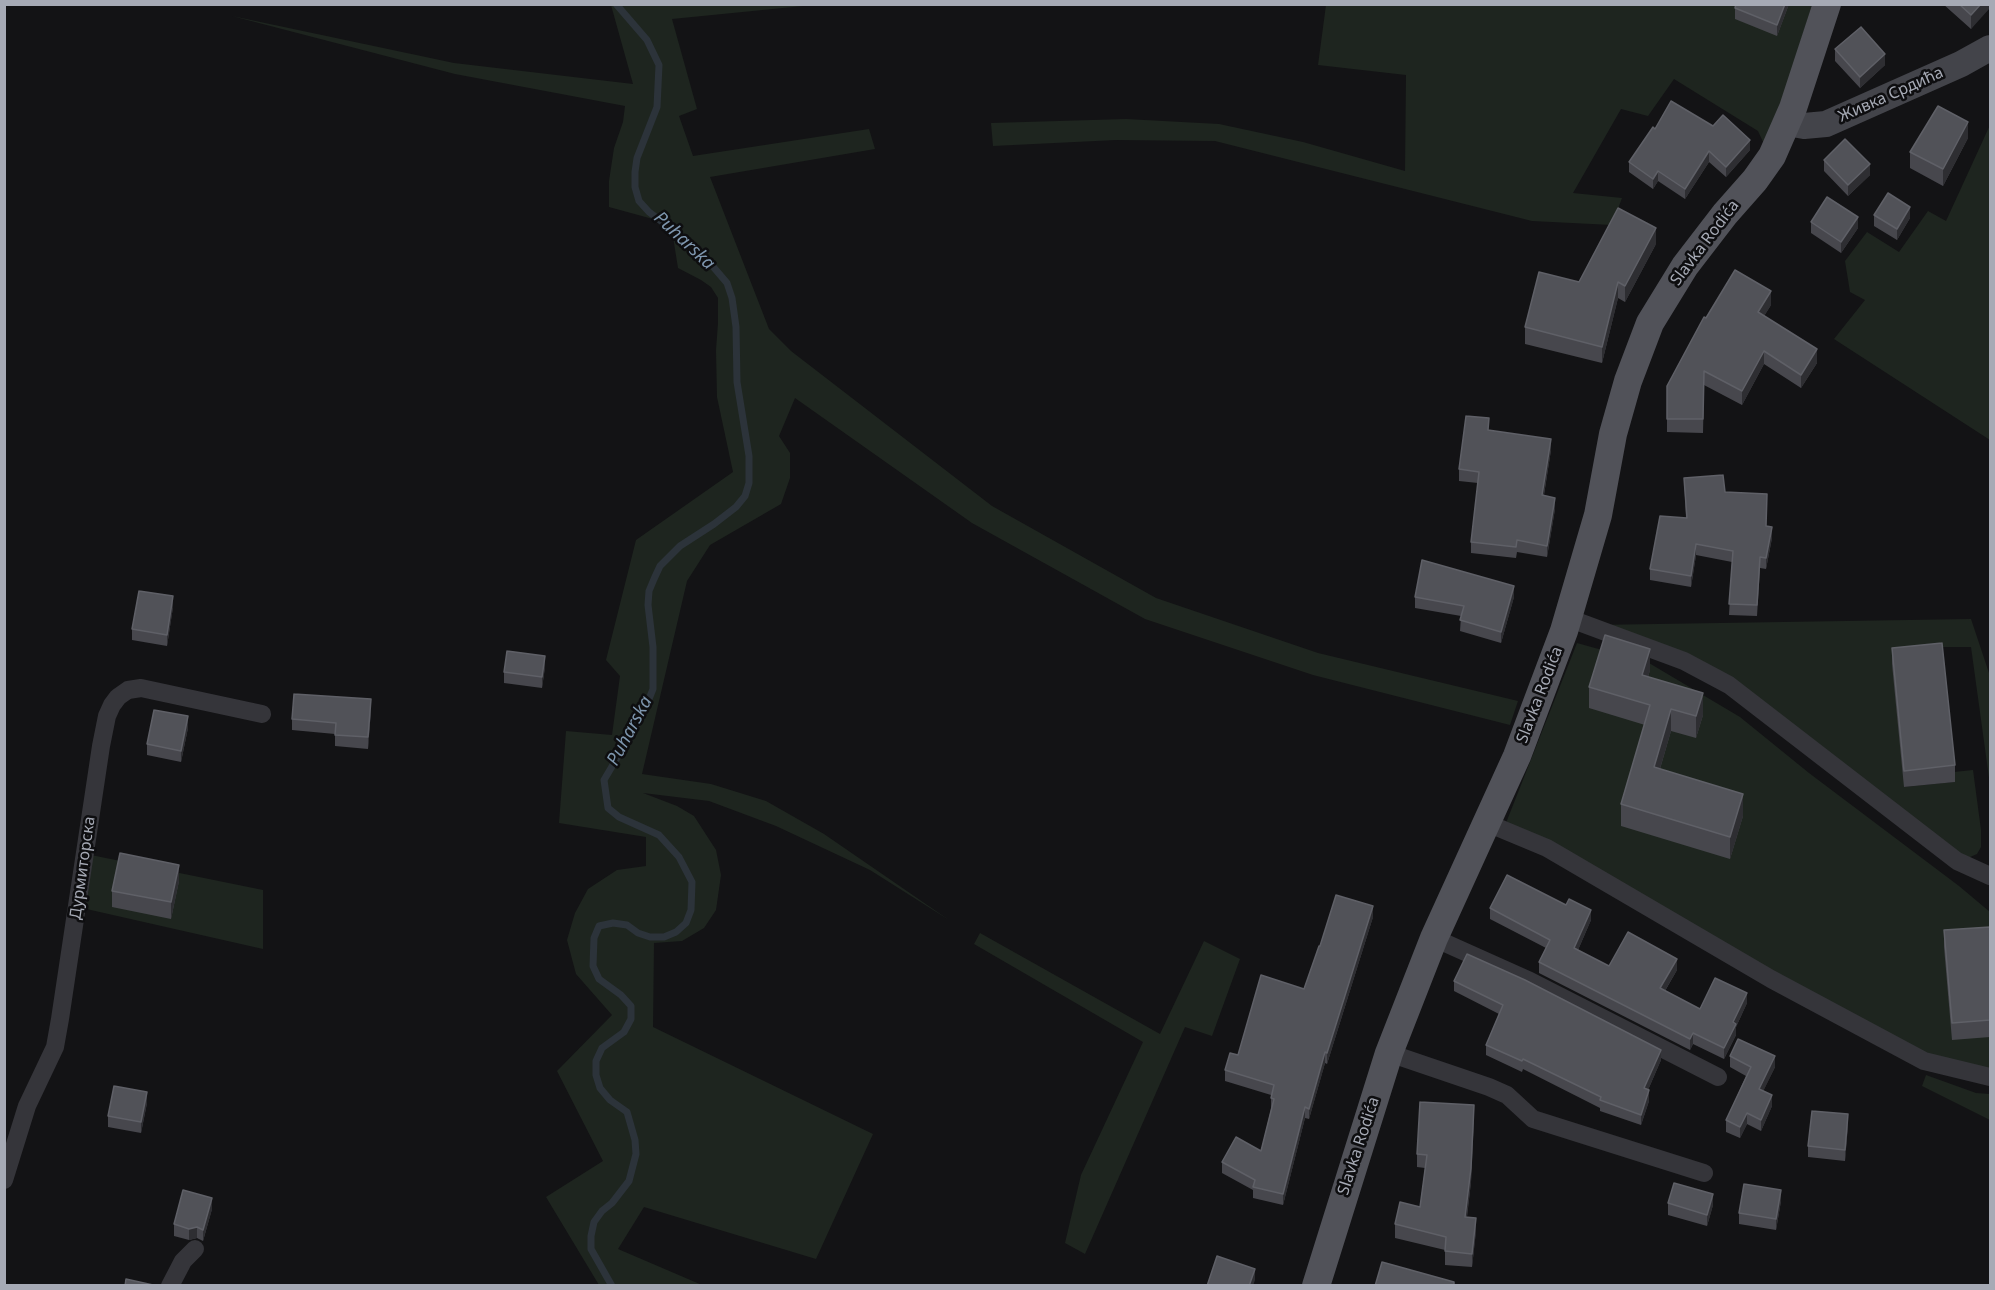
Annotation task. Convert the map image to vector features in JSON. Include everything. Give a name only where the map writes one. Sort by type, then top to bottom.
[{"type":"main road","name":"Slavka Rodića","points":[[1316,1286],[1389,1053],[1434,938],[1517,756],[1568,618],[1598,515],[1613,435],[1628,381],[1650,322],[1685,266],[1772,156],[1787,123],[1827,4]]},
{"type":"main road","name":"Живка Срдића","points":[[1787,123],[1814,126],[1835,120],[1961,64],[1990,48]]},
{"type":"street","points":[[1568,618],[1684,661],[1729,685],[1957,861],[1990,876]]},
{"type":"street","name":"Дурмиторска","points":[[4,1180],[27,1106],[55,1047],[101,746],[107,716],[112,705],[118,696],[128,690],[141,688],[262,714]]},
{"type":"street","points":[[1487,823],[1547,848],[1771,980],[1924,1061],[1990,1077]]},
{"type":"street","points":[[1434,938],[1530,981],[1718,1077]]},
{"type":"street","points":[[1389,1053],[1489,1087],[1506,1095],[1533,1119],[1704,1173]]},
{"type":"street","points":[[170,1286],[183,1261],[195,1249]]},
{"type":"shaded area","points":[[611,5],[813,5],[672,19],[697,109],[679,116],[693,156],[869,129],[875,149],[710,177],[769,329],[791,351],[992,506],[1156,598],[1318,653],[1518,701],[1510,725],[1313,675],[1145,619],[972,523],[795,398],[779,436],[790,453],[790,478],[781,504],[710,545],[687,581],[642,774],[711,784],[766,801],[824,834],[949,920],[870,870],[776,826],[709,801],[643,793],[677,806],[694,816],[716,850],[721,875],[716,910],[704,928],[682,941],[654,943],[653,1027],[873,1134],[816,1259],[644,1207],[618,1249],[702,1285],[599,1285],[546,1197],[603,1161],[557,1071],[612,1015],[576,974],[567,940],[575,913],[588,889],[617,870],[646,866],[646,837],[559,823],[566,731],[612,735],[620,676],[606,660],[636,540],[733,472],[717,397],[718,298],[711,287],[678,268],[671,224],[609,207],[609,181],[614,148],[623,122],[625,106],[455,74],[232,16],[454,63],[633,84]]},
{"type":"shaded area","points":[[1326,5],[1812,5],[1780,107],[1765,146],[1758,131],[1674,79],[1648,116],[1621,109],[1573,193],[1622,198],[1612,225],[1532,221],[1215,141],[1116,140],[993,146],[991,123],[1126,119],[1219,124],[1303,142],[1405,171],[1406,75],[1318,65]]},
{"type":"shaded area","points":[[1990,125],[1990,440],[1834,339],[1865,300],[1850,292],[1845,261],[1867,232],[1899,252],[1928,211],[1946,221]]},
{"type":"shaded area","points":[[1971,619],[1990,676],[1990,785],[1971,647],[1941,647],[1904,787],[1954,782],[1954,772],[1973,770],[1981,847],[1977,854],[1970,857],[1961,857],[1728,677],[1594,625]]},
{"type":"shaded area","points":[[1577,643],[1649,663],[1740,717],[1990,912],[1990,1074],[1967,1075],[1504,828]]},
{"type":"shaded area","points":[[91,855],[263,890],[263,949],[82,908]]},
{"type":"shaded area","points":[[980,933],[1160,1034],[1204,941],[1240,959],[1212,1036],[1185,1027],[1085,1254],[1065,1243],[1081,1175],[1143,1042],[974,944]]},
{"type":"shaded area","points":[[1926,1075],[1976,1093],[1990,1094],[1990,1120],[1922,1086]]},
{"type":"building","points":[[1736,4],[1785,4],[1777,25],[1735,8]]},
{"type":"building","points":[[1959,4],[1981,4],[1971,15]]},
{"type":"building","points":[[1861,27],[1885,54],[1860,77],[1835,49]]},
{"type":"building","points":[[1671,101],[1713,126],[1723,115],[1750,140],[1726,167],[1709,151],[1685,189],[1658,171],[1653,179],[1629,162],[1653,127],[1655,129]]},
{"type":"building","points":[[1938,106],[1968,122],[1943,169],[1910,152]]},
{"type":"building","points":[[1845,139],[1870,164],[1848,185],[1824,160]]},
{"type":"building","points":[[1888,193],[1910,207],[1897,229],[1874,215]]},
{"type":"building","points":[[1827,197],[1858,217],[1841,242],[1811,222]]},
{"type":"building","points":[[1618,208],[1656,228],[1625,286],[1618,282],[1602,347],[1525,327],[1539,272],[1579,282]]},
{"type":"building","points":[[1735,270],[1771,291],[1758,312],[1817,349],[1801,375],[1764,351],[1742,391],[1704,371],[1703,419],[1667,419],[1667,386],[1704,317],[1706,318]]},
{"type":"building","points":[[1466,416],[1489,418],[1488,430],[1551,439],[1542,495],[1555,498],[1547,546],[1517,540],[1516,547],[1471,542],[1479,472],[1459,469]]},
{"type":"building","points":[[1723,475],[1725,492],[1767,494],[1766,526],[1772,527],[1766,558],[1760,557],[1757,605],[1729,604],[1733,551],[1696,544],[1691,576],[1650,569],[1660,516],[1687,518],[1684,478]]},
{"type":"building","points":[[1422,560],[1514,586],[1501,632],[1460,620],[1464,606],[1415,597]]},
{"type":"building","points":[[139,591],[173,596],[167,635],[132,629]]},
{"type":"building","points":[[1605,635],[1650,649],[1642,675],[1703,693],[1696,716],[1671,709],[1654,767],[1743,794],[1730,837],[1621,804],[1650,705],[1589,687]]},
{"type":"building","points":[[1942,643],[1955,765],[1904,771],[1892,648]]},
{"type":"building","points":[[507,651],[545,656],[542,677],[504,672]]},
{"type":"building","points":[[294,694],[371,699],[368,737],[335,735],[336,723],[292,719]]},
{"type":"building","points":[[154,710],[188,716],[181,751],[147,744]]},
{"type":"building","points":[[120,853],[179,865],[171,902],[112,891]]},
{"type":"building","points":[[1507,875],[1566,905],[1569,899],[1591,910],[1574,948],[1609,966],[1628,932],[1677,959],[1660,988],[1700,1009],[1715,978],[1747,993],[1733,1022],[1736,1024],[1724,1048],[1693,1033],[1690,1039],[1539,962],[1550,940],[1490,908]]},
{"type":"building","points":[[1336,895],[1373,906],[1327,1053],[1325,1052],[1309,1109],[1305,1107],[1283,1194],[1253,1187],[1255,1180],[1222,1162],[1236,1137],[1261,1151],[1274,1099],[1271,1098],[1274,1085],[1225,1070],[1230,1053],[1238,1055],[1261,975],[1304,989]]},
{"type":"building","points":[[1990,927],[1990,1020],[1952,1023],[1944,930]]},
{"type":"building","points":[[1467,954],[1525,980],[1661,1050],[1644,1088],[1649,1090],[1641,1115],[1600,1100],[1601,1097],[1523,1059],[1522,1061],[1486,1045],[1503,1005],[1454,981]]},
{"type":"building","points":[[1738,1039],[1775,1056],[1759,1089],[1772,1095],[1761,1120],[1747,1113],[1740,1127],[1726,1120],[1751,1067],[1730,1056]]},
{"type":"building","points":[[114,1086],[147,1092],[141,1122],[108,1116]]},
{"type":"building","points":[[1420,1102],[1474,1105],[1471,1168],[1465,1217],[1476,1218],[1472,1254],[1445,1251],[1446,1237],[1395,1224],[1400,1202],[1420,1207],[1427,1155],[1417,1154]]},
{"type":"building","points":[[1812,1111],[1848,1114],[1845,1150],[1808,1146]]},
{"type":"building","points":[[1674,1183],[1713,1194],[1707,1215],[1668,1203]]},
{"type":"building","points":[[1744,1184],[1781,1190],[1776,1219],[1739,1213]]},
{"type":"building","points":[[183,1190],[212,1198],[203,1230],[197,1227],[189,1229],[174,1224]]},
{"type":"building","points":[[1217,1256],[1255,1269],[1249,1286],[1207,1286]]},
{"type":"building","points":[[1382,1262],[1454,1282],[1454,1286],[1375,1286]]},
{"type":"building","points":[[126,1279],[153,1285],[153,1286],[125,1286]]},
{"type":"waterway","name":"Puharska","points":[[612,1286],[591,1249],[591,1236],[594,1222],[629,1181],[636,1154],[635,1140],[627,1112],[610,1100],[600,1088],[596,1075],[596,1061],[602,1048],[624,1032],[631,1019],[631,1006],[621,995],[599,979],[593,966],[594,938],[599,926],[613,923],[627,925],[638,933],[650,937],[664,937],[676,932],[686,923],[691,910],[692,882],[679,857],[659,835],[619,817],[608,808],[604,780],[643,714],[653,689],[653,647],[648,605],[649,591],[660,566],[680,546],[736,507],[745,496],[749,483],[749,456],[737,382],[736,327],[732,298],[727,283],[698,249],[649,212],[639,201],[635,187],[637,158],[657,107],[659,65],[647,40],[616,4]]}]
